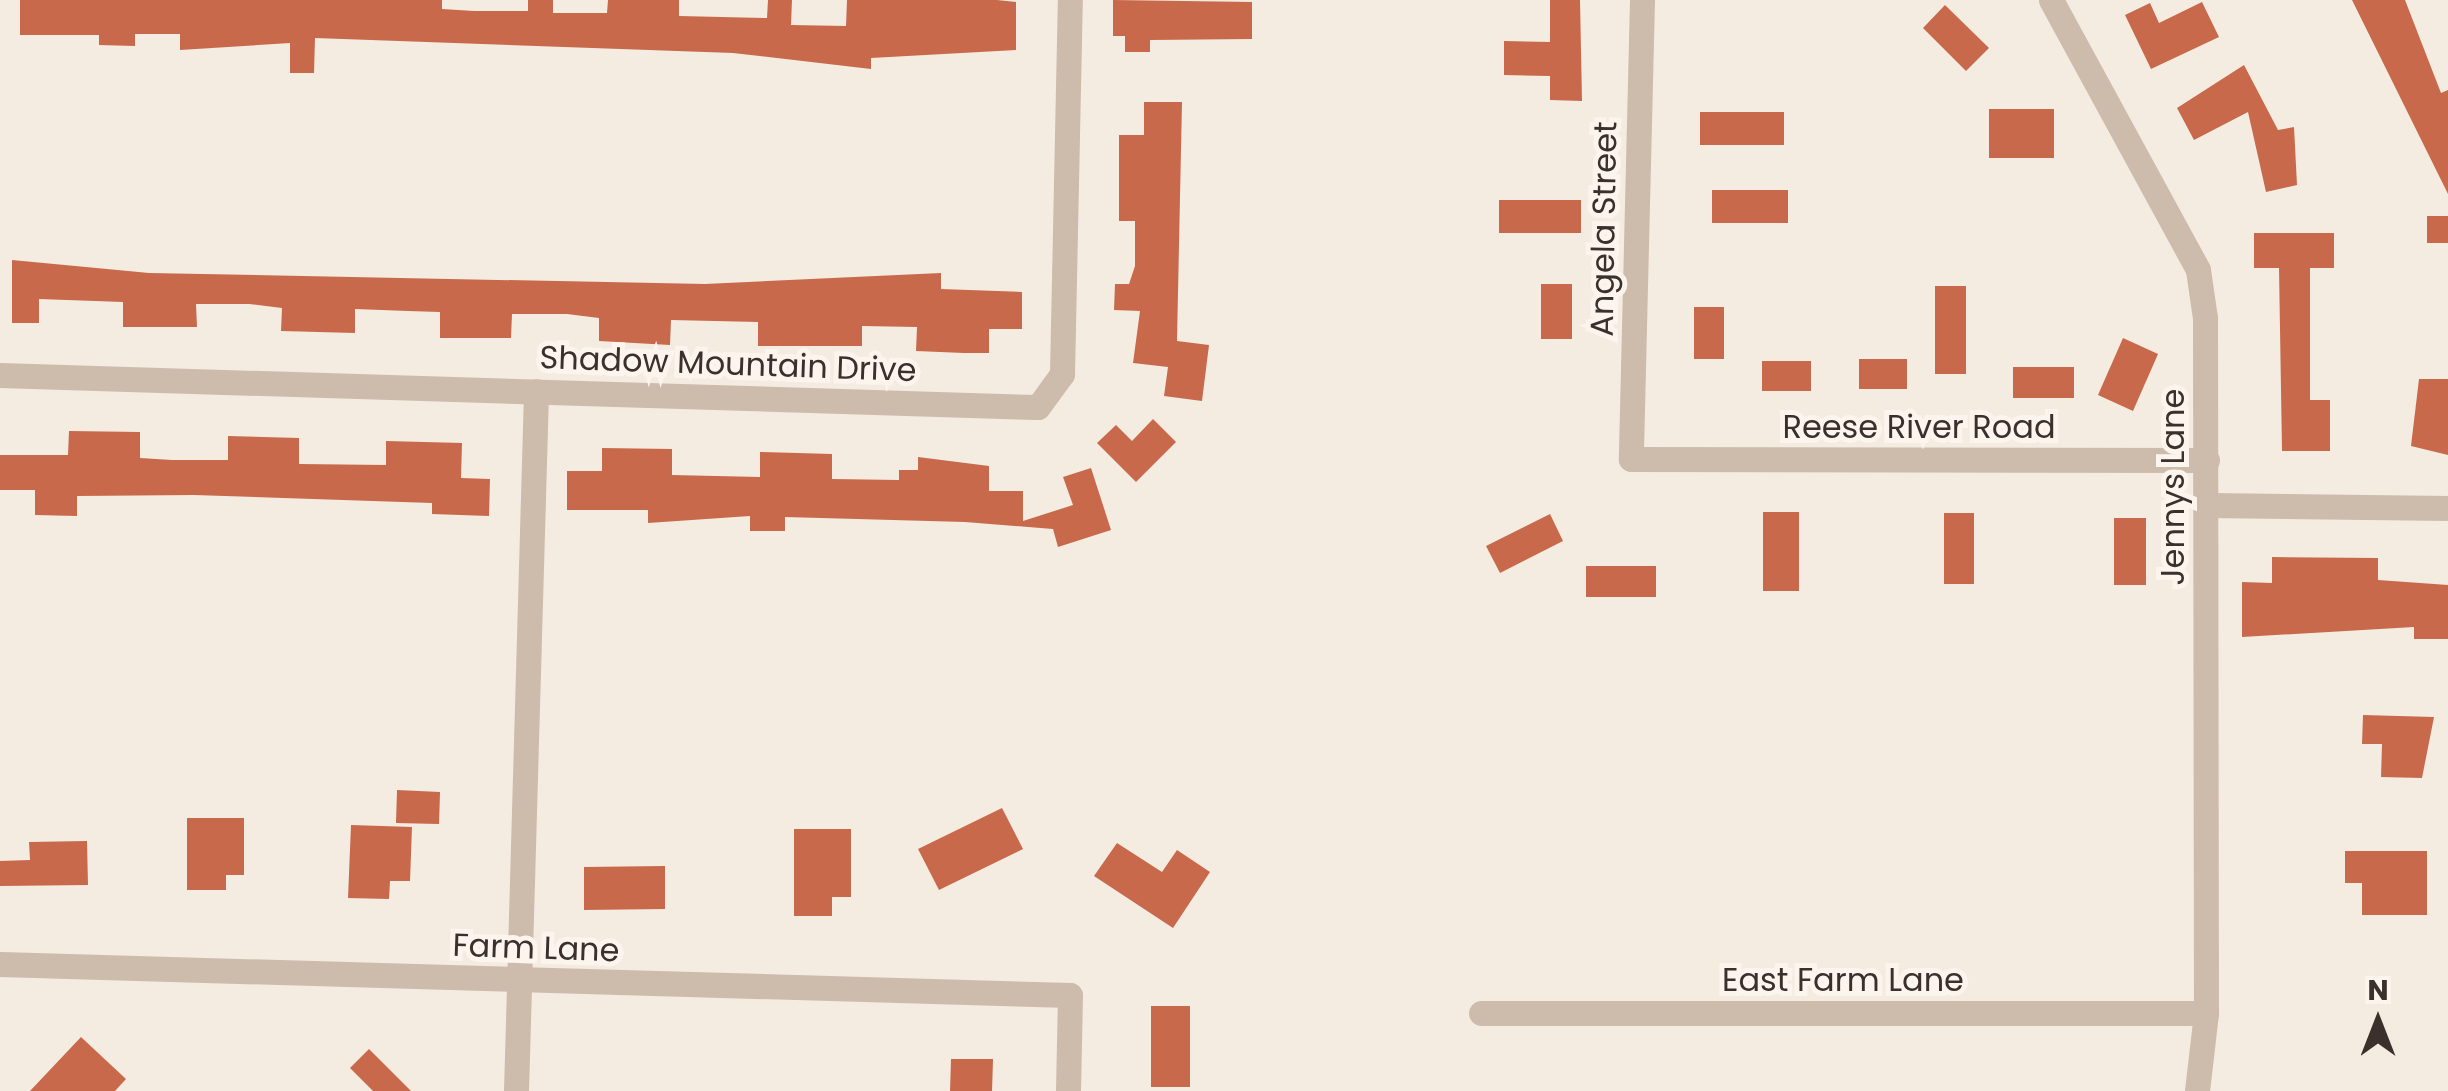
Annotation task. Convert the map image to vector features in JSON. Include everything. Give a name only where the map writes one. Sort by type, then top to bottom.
[{"type":"street","name":"Shadow Mountain Drive","points":[[0,374],[1038,407],[1062,374],[1070,0]]},
{"type":"street","name":"Angela Street","points":[[1630,459],[1642,0]]},
{"type":"street","name":"Jennys Lane","points":[[2051,0],[2198,270],[2207,460],[2206,1012],[2196,1091]]},
{"type":"street","points":[[516,1091],[514,980],[536,391]]},
{"type":"street","name":"Reese River Road","points":[[1630,459],[2207,460]]},
{"type":"street","points":[[2207,504],[2448,508]]},
{"type":"street","name":"Farm Lane","points":[[0,964],[1070,995],[1068,1091]]},
{"type":"street","name":"East Farm Lane","points":[[1481,1012],[2206,1012]]},
{"type":"building","points":[[20,0],[442,0],[442,9],[528,11],[528,0],[553,0],[553,13],[607,13],[608,0],[679,0],[679,16],[767,18],[768,0],[792,0],[791,25],[846,26],[847,0],[997,0],[1016,2],[1016,50],[871,58],[871,69],[733,53],[315,38],[314,73],[290,73],[290,43],[180,50],[180,34],[135,34],[135,46],[99,45],[99,35],[20,35]]},
{"type":"building","points":[[1113,0],[1252,2],[1252,39],[1150,40],[1150,52],[1125,52],[1125,36],[1113,36]]},
{"type":"building","points":[[1550,0],[1580,0],[1582,101],[1550,100],[1550,76],[1504,75],[1504,41],[1550,42]]},
{"type":"building","points":[[2352,0],[2405,0],[2441,93],[2448,90],[2448,194]]},
{"type":"building","points":[[2202,2],[2219,37],[2151,69],[2125,15],[2150,3],[2159,23]]},
{"type":"building","points":[[1945,5],[1989,48],[1966,71],[1923,28]]},
{"type":"building","points":[[2244,65],[2278,130],[2294,127],[2297,185],[2266,192],[2248,112],[2194,140],[2177,108]]},
{"type":"building","points":[[1144,102],[1182,102],[1177,341],[1209,345],[1202,401],[1164,396],[1168,367],[1133,363],[1140,311],[1114,310],[1115,284],[1129,284],[1135,266],[1135,221],[1119,221],[1119,135],[1144,135]]},
{"type":"building","points":[[1989,109],[2054,109],[2054,158],[1989,158]]},
{"type":"building","points":[[1700,112],[1784,112],[1784,145],[1700,145]]},
{"type":"building","points":[[1712,190],[1788,190],[1788,223],[1712,223]]},
{"type":"building","points":[[1499,200],[1581,200],[1581,233],[1499,233]]},
{"type":"building","points":[[2427,216],[2448,216],[2448,243],[2427,243]]},
{"type":"building","points":[[2254,233],[2334,233],[2334,268],[2310,268],[2310,400],[2330,400],[2330,451],[2282,451],[2279,268],[2254,268]]},
{"type":"building","points":[[12,260],[149,273],[705,284],[941,273],[941,289],[1022,292],[1022,329],[989,329],[989,353],[964,353],[916,351],[917,327],[862,326],[862,346],[758,346],[758,322],[671,320],[670,345],[599,341],[599,318],[567,314],[512,314],[511,338],[440,338],[440,312],[355,309],[355,333],[281,331],[282,308],[196,304],[197,327],[123,327],[123,302],[39,299],[39,323],[12,323]]},
{"type":"building","points":[[1541,284],[1572,284],[1572,339],[1541,339]]},
{"type":"building","points":[[1935,286],[1966,286],[1966,374],[1935,374]]},
{"type":"building","points":[[1694,307],[1724,307],[1724,359],[1694,359]]},
{"type":"building","points":[[2123,338],[2158,354],[2133,411],[2098,395]]},
{"type":"building","points":[[1859,359],[1907,359],[1907,389],[1859,389]]},
{"type":"building","points":[[1762,361],[1811,361],[1811,391],[1762,391]]},
{"type":"building","points":[[2013,367],[2074,367],[2074,398],[2013,398]]},
{"type":"building","points":[[2419,379],[2448,379],[2448,455],[2411,446]]},
{"type":"building","points":[[1153,419],[1176,442],[1136,482],[1097,443],[1116,425],[1132,441]]},
{"type":"building","points":[[69,431],[140,432],[140,458],[172,460],[228,460],[228,436],[299,438],[299,464],[386,465],[386,441],[462,443],[461,478],[490,479],[489,516],[432,514],[432,503],[194,495],[77,496],[77,516],[35,515],[35,490],[0,490],[0,455],[68,455]]},
{"type":"building","points":[[602,448],[672,449],[672,475],[760,477],[760,452],[832,454],[832,479],[899,480],[899,470],[918,470],[918,457],[989,466],[989,491],[1023,491],[1023,521],[1073,505],[1063,477],[1091,468],[1111,530],[1058,547],[1053,529],[965,522],[785,517],[785,531],[750,531],[750,516],[648,523],[648,510],[567,510],[567,471],[602,471]]},
{"type":"building","points":[[1763,512],[1799,512],[1799,591],[1763,591]]},
{"type":"building","points":[[1944,513],[1974,513],[1974,584],[1944,584]]},
{"type":"building","points":[[1550,514],[1563,541],[1500,573],[1486,546]]},
{"type":"building","points":[[2114,518],[2146,518],[2146,585],[2114,585]]},
{"type":"building","points":[[2272,557],[2378,558],[2378,580],[2448,585],[2448,639],[2414,639],[2414,627],[2242,637],[2242,582],[2272,583]]},
{"type":"building","points":[[1586,566],[1656,566],[1656,597],[1586,597]]},
{"type":"building","points":[[2363,715],[2434,717],[2422,778],[2381,777],[2382,744],[2362,744]]},
{"type":"building","points":[[397,790],[440,792],[439,824],[396,823]]},
{"type":"building","points":[[1002,808],[1023,849],[939,890],[918,849]]},
{"type":"building","points":[[187,818],[244,818],[244,875],[226,875],[226,890],[187,890]]},
{"type":"building","points":[[351,825],[412,827],[410,881],[390,881],[389,899],[348,898]]},
{"type":"building","points":[[794,829],[851,829],[851,897],[832,897],[832,916],[794,916]]},
{"type":"building","points":[[87,841],[88,885],[0,886],[0,861],[30,860],[29,842]]},
{"type":"building","points":[[1117,843],[1162,872],[1177,850],[1210,872],[1173,928],[1094,876]]},
{"type":"building","points":[[2345,851],[2427,851],[2427,915],[2362,915],[2362,883],[2345,883]]},
{"type":"building","points":[[665,866],[665,909],[584,910],[584,867]]},
{"type":"building","points":[[1151,1006],[1190,1006],[1190,1087],[1151,1087]]},
{"type":"building","points":[[81,1037],[126,1079],[115,1091],[30,1091]]},
{"type":"building","points":[[369,1049],[411,1091],[373,1091],[350,1068]]},
{"type":"building","points":[[951,1059],[993,1059],[992,1091],[950,1091]]}]
